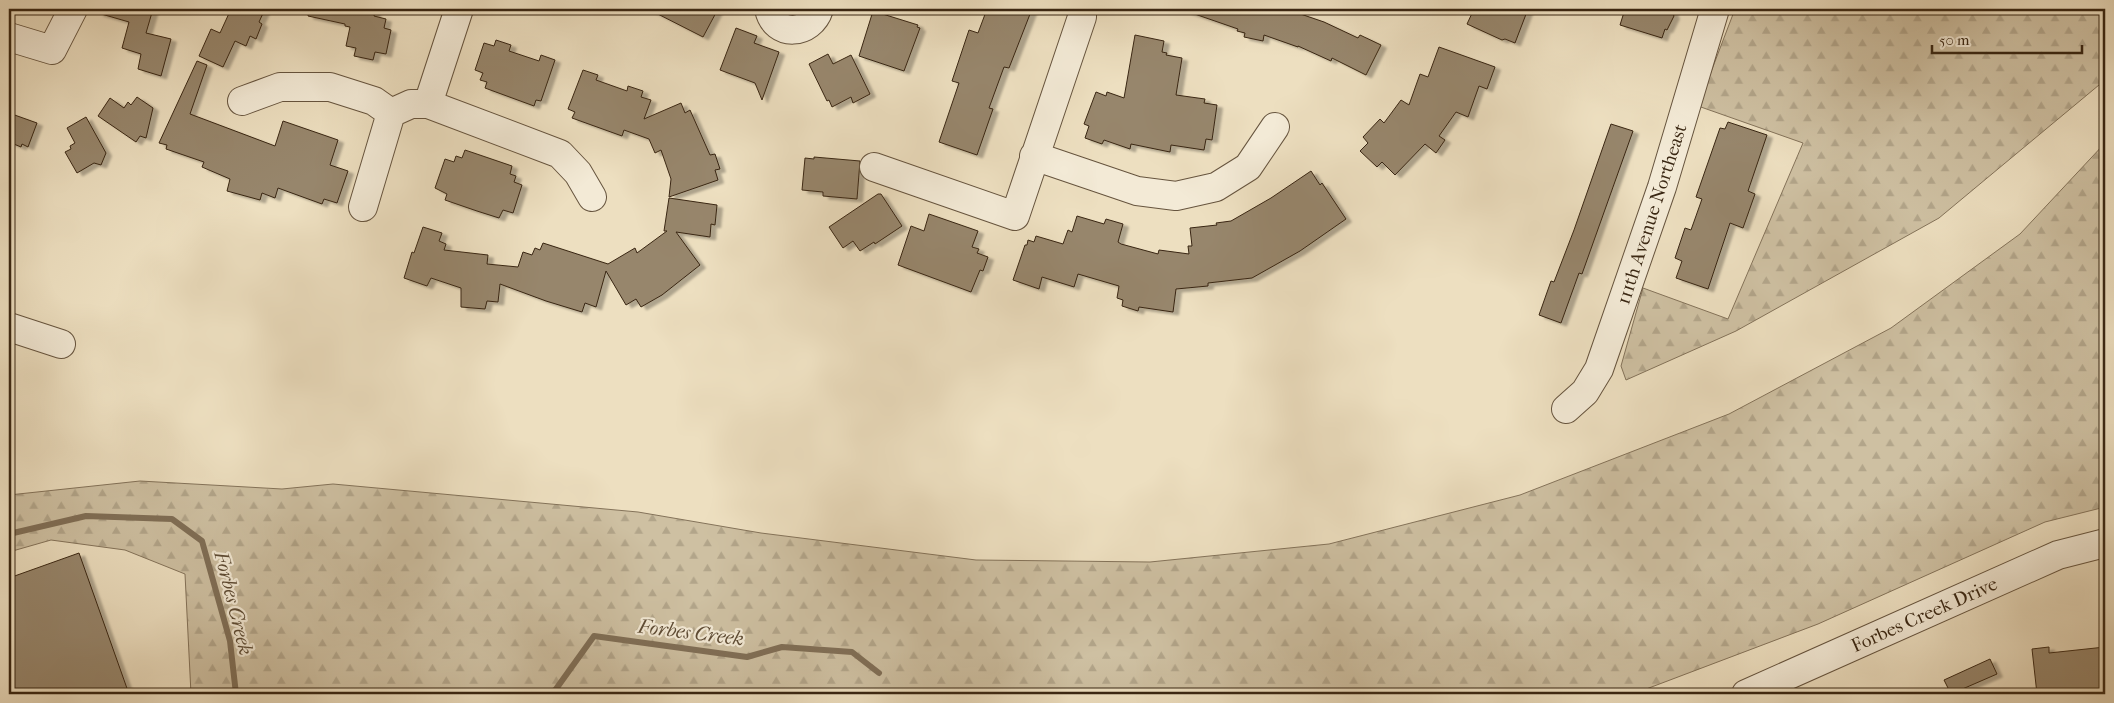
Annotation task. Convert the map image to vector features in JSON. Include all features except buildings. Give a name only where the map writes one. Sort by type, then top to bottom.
[{"type":"street","points":[[9,37],[52,50],[73,9]]},
{"type":"street","points":[[428,104],[459,9]]},
{"type":"street","points":[[769,9],[774,20],[782,27],[791,30],[801,29],[810,24],[817,17],[819,9]]},
{"type":"street","points":[[874,167],[1015,216],[1082,17],[1082,9]]},
{"type":"street","name":"111th Avenue Northeast","points":[[1566,409],[1585,392],[1599,369],[1662,187],[1715,9]]},
{"type":"street","points":[[242,101],[280,87],[330,87],[374,101],[392,113]]},
{"type":"street","points":[[363,207],[392,113],[411,104],[428,104],[560,154],[578,173],[592,197]]},
{"type":"street","points":[[1034,156],[1137,191],[1176,196],[1216,188],[1248,167],[1275,127]]},
{"type":"street","points":[[9,327],[61,344]]},
{"type":"street","name":"Forbes Creek Drive","points":[[1746,694],[2050,558],[2105,543]]},
{"type":"green space","points":[[1735,9],[2105,9],[2105,80],[1939,218],[1736,331],[1626,380],[1621,366],[1643,288],[1728,319],[1803,143],[1698,106]]},
{"type":"green space","points":[[2105,143],[2105,507],[2045,522],[1818,624],[1633,694],[191,694],[185,574],[125,550],[51,540],[9,552],[9,495],[140,481],[282,489],[333,484],[638,512],[761,533],[976,560],[1150,562],[1329,544],[1520,495],[1729,414],[1891,328],[2020,234]]},
{"type":"waterway","name":"Forbes Creek","points":[[9,534],[86,516],[172,519],[202,541],[230,641],[236,694]]},
{"type":"waterway","name":"Forbes Creek","points":[[550,694],[556,689],[594,636],[747,657],[782,647],[852,652],[879,673]]}]
